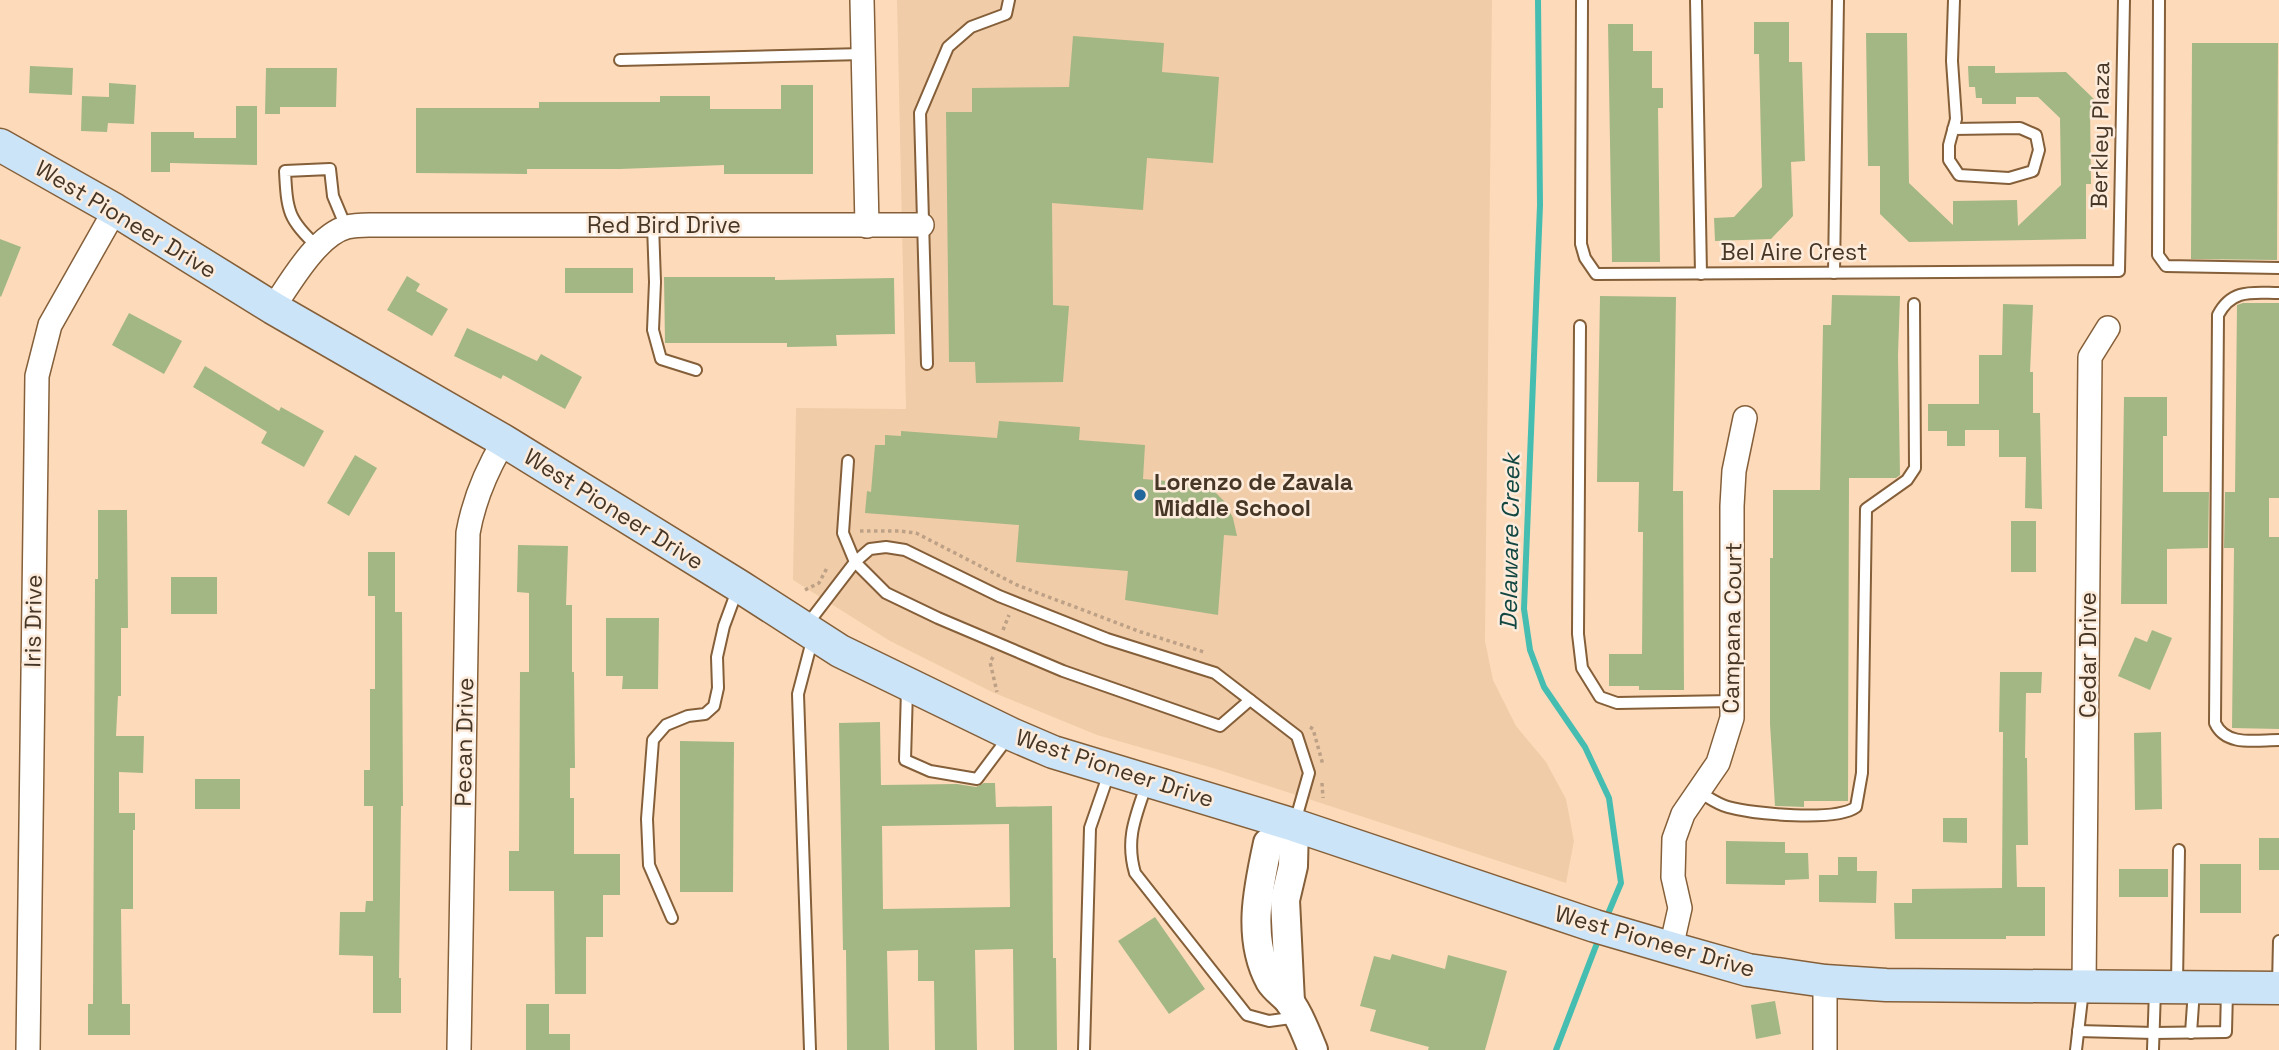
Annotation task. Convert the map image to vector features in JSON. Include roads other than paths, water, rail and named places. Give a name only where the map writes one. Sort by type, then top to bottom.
[{"type":"main road","name":"West Pioneer Drive","points":[[0,145],[115,210],[273,308],[504,442],[840,651],[1053,752],[1294,825],[1566,916],[1748,970],[1825,981],[1886,985],[2278,988]]},
{"type":"street","points":[[862,0],[867,226]]},
{"type":"street","name":"Iris Drive","points":[[29,1050],[37,376],[50,325],[115,210]]},
{"type":"street","name":"Red Bird Drive","points":[[346,227],[922,225]]},
{"type":"street","points":[[273,308],[310,256],[328,237],[346,227]]},
{"type":"street","name":"Cedar Drive","points":[[2084,986],[2090,356],[2108,328]]},
{"type":"street","name":"Campana Court","points":[[1662,946],[1680,908],[1673,877],[1674,839],[1683,814],[1718,762],[1732,718],[1732,506],[1734,471],[1745,418]]},
{"type":"street","name":"Pecan Drive","points":[[459,1050],[468,533],[471,514],[484,477],[504,442]]},
{"type":"street","points":[[1294,825],[1293,866],[1285,900],[1294,1010],[1313,1050]]},
{"type":"street","points":[[1825,981],[1825,1050]]},
{"type":"lane","points":[[927,364],[920,113],[948,47],[971,27],[1006,14],[1009,0]]},
{"type":"lane","points":[[1582,0],[1581,244],[1585,258],[1596,274],[1701,274]]},
{"type":"lane","name":"Bel Aire Crest","points":[[1696,0],[1701,274],[2119,271]]},
{"type":"lane","points":[[1834,274],[1838,0]]},
{"type":"lane","points":[[1953,129],[2020,128],[2036,135],[2039,150],[2033,171],[2009,178],[1959,175],[1949,160],[1949,145],[1953,129],[1956,120],[1952,61],[1954,0]]},
{"type":"lane","name":"Berkley Plaza","points":[[2119,271],[2124,0]]},
{"type":"lane","points":[[2159,0],[2158,255],[2166,266],[2279,268]]},
{"type":"lane","points":[[620,60],[863,54]]},
{"type":"lane","points":[[318,248],[300,231],[290,216],[285,171],[330,169],[333,196],[346,227]]},
{"type":"lane","points":[[653,225],[653,330],[661,359],[696,370]]},
{"type":"lane","points":[[2279,293],[2248,293],[2235,296],[2224,303],[2218,315],[2215,723],[2219,732],[2238,740],[2279,740]]},
{"type":"lane","points":[[1699,792],[1727,807],[1794,815],[1834,815],[1856,807],[1862,773],[1867,509],[1907,480],[1915,468],[1914,304]]},
{"type":"lane","points":[[1580,326],[1578,634],[1582,668],[1600,697],[1617,703],[1732,701]]},
{"type":"lane","points":[[848,461],[843,534],[855,562],[887,593],[938,618],[1063,671],[1220,726],[1250,700]]},
{"type":"lane","points":[[810,1050],[798,694],[809,631],[855,562],[870,549],[886,547],[905,550],[999,596],[1107,639],[1215,673],[1297,736],[1309,773],[1294,825]]},
{"type":"lane","points":[[672,918],[649,865],[647,819],[653,740],[666,725],[688,716],[705,714],[714,706],[718,688],[717,657],[724,625],[739,586]]},
{"type":"lane","points":[[907,682],[905,760],[930,772],[977,779],[1011,734]]},
{"type":"lane","points":[[1084,1050],[1090,828],[1110,769]]},
{"type":"lane","points":[[1148,780],[1130,836],[1130,856],[1135,873],[1247,1015],[1269,1021],[1294,1010]]},
{"type":"lane","points":[[2179,850],[2175,987],[2191,1033]]},
{"type":"lane","points":[[2278,988],[2279,941]]},
{"type":"lane","points":[[2076,1050],[2084,986]]},
{"type":"lane","points":[[2153,1050],[2154,1033],[2175,987]]},
{"type":"lane","points":[[2078,1031],[2225,1032],[2227,988]]},
{"type":"waterway","name":"Delaware Creek","points":[[1538,0],[1540,205],[1524,609],[1530,650],[1544,687],[1585,747],[1609,798],[1621,883],[1605,921]]},
{"type":"waterway","name":"Delaware Creek","points":[[1556,1050],[1599,938]]},
{"type":"place","name":"Lorenzo de Zavala Middle School","points":[[1140,495]]}]
